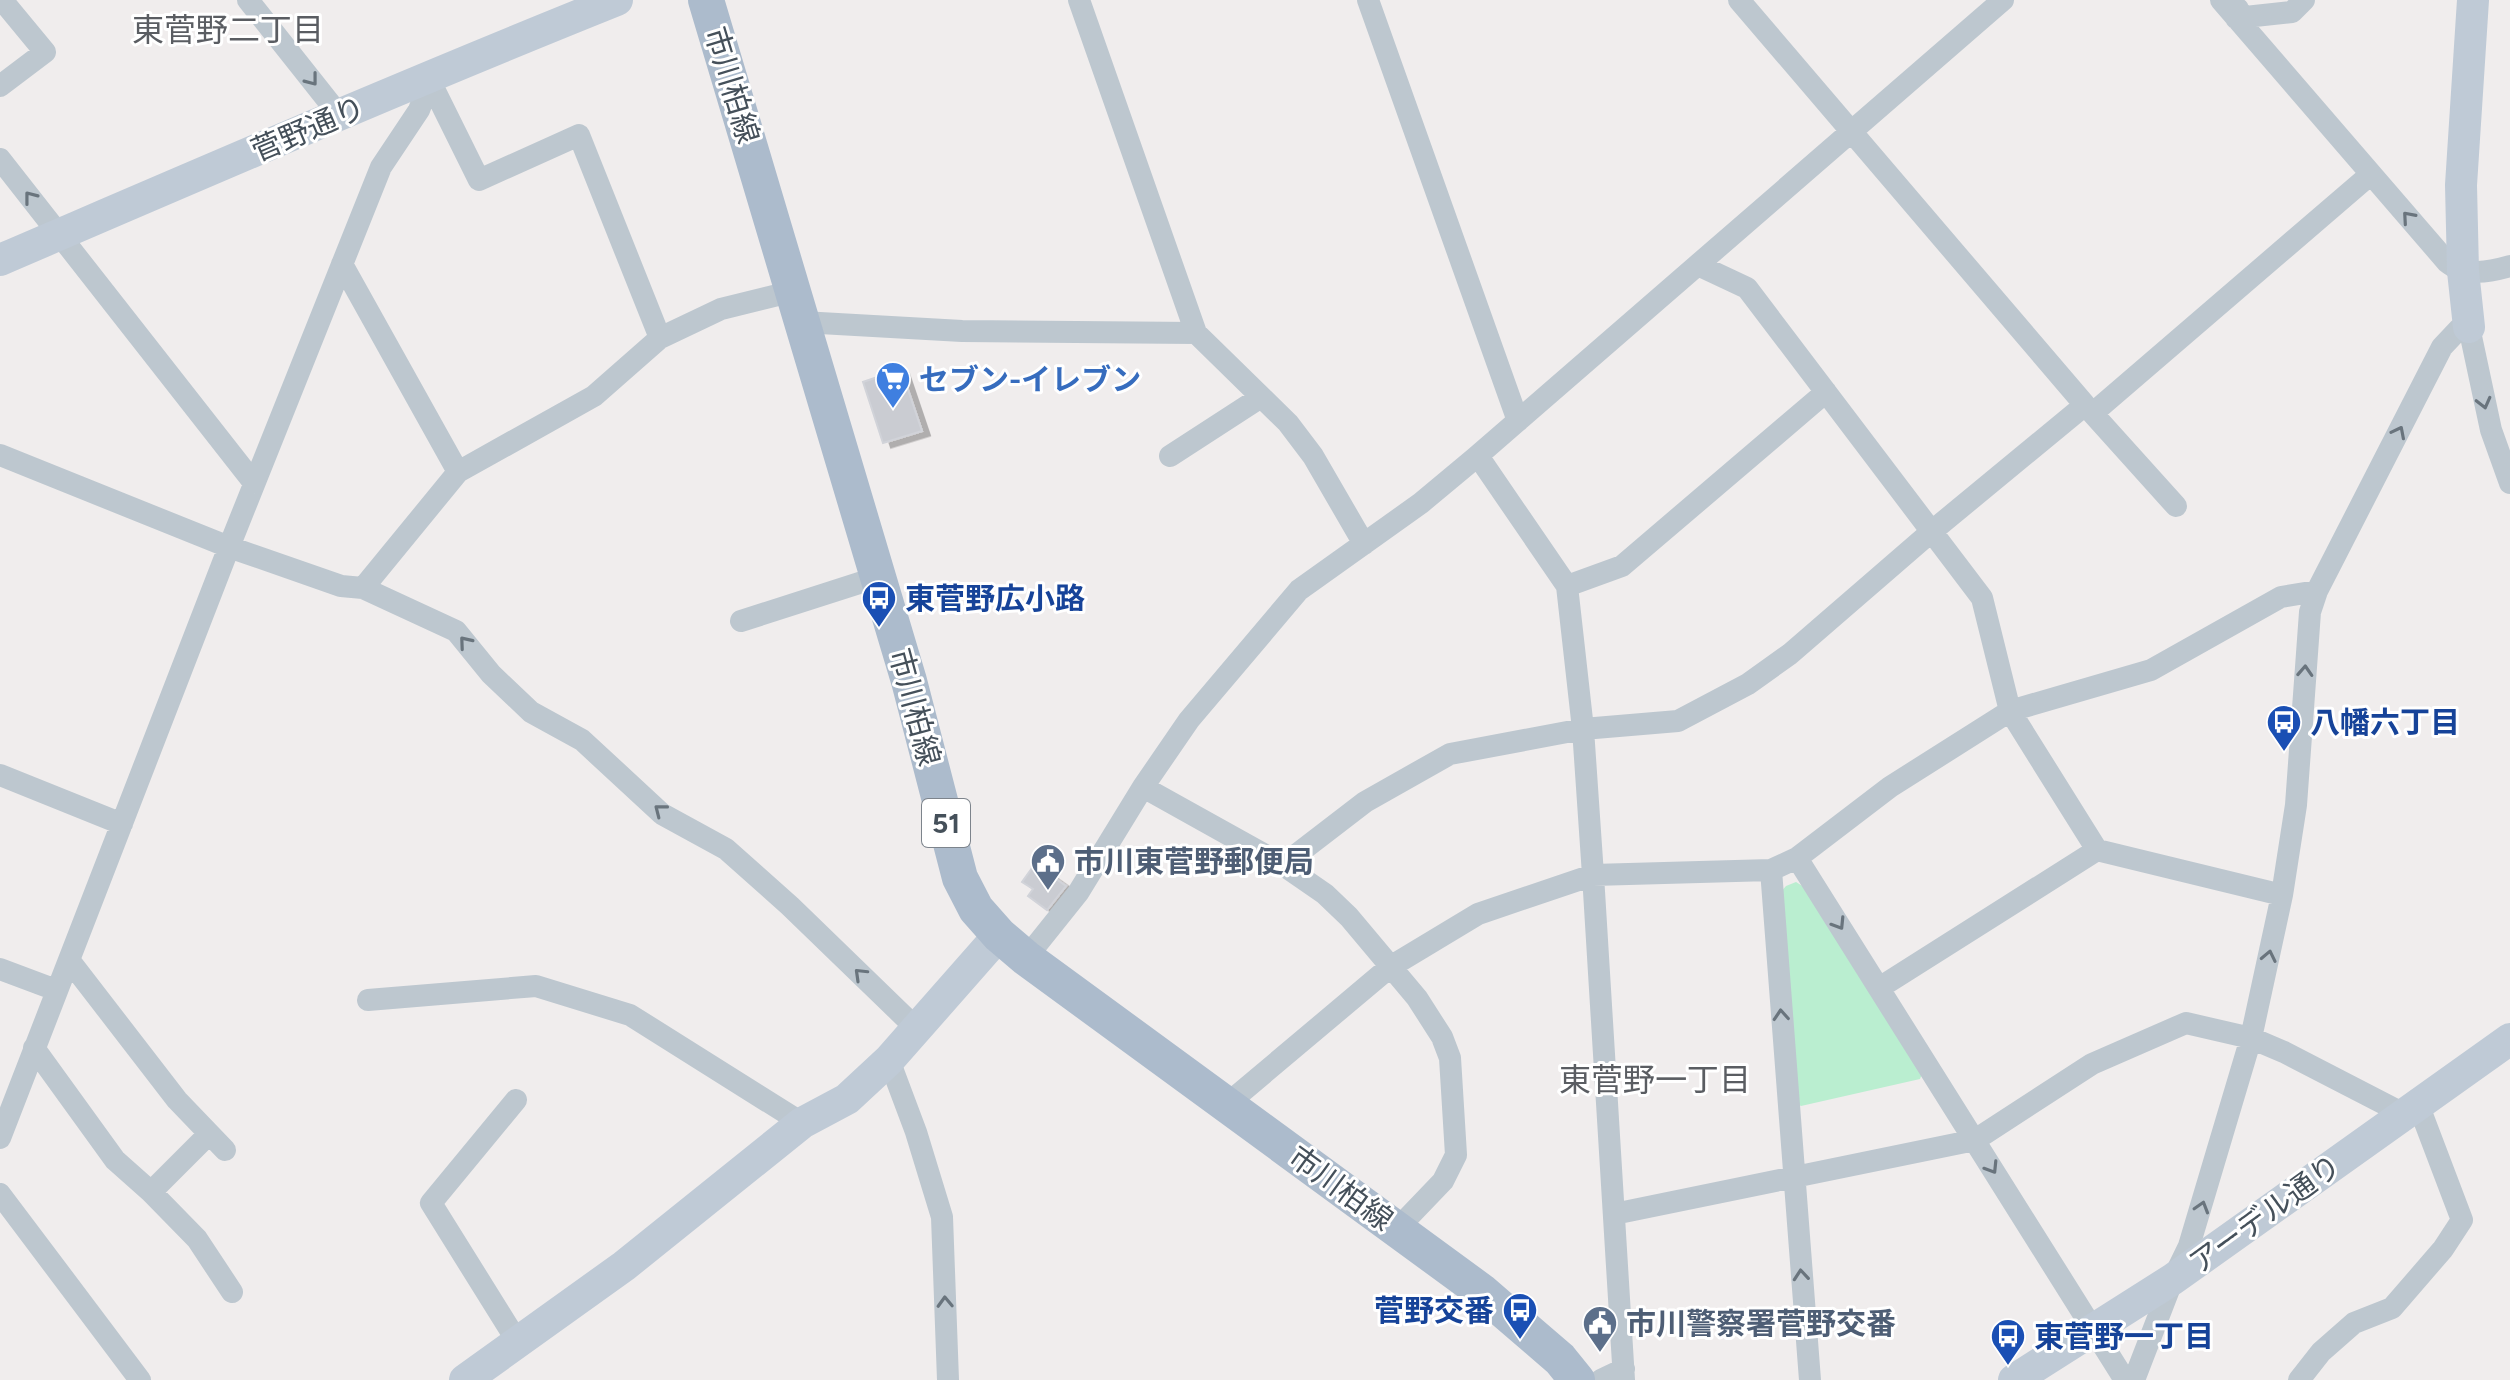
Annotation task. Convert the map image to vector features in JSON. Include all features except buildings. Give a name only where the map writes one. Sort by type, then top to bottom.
[{"type":"main road","name":"市川柏線","points":[[706,0],[909,681],[960,878],[976,909],[999,935],[1026,958],[1481,1291],[1579,1379]]},
{"type":"street","points":[[0,86],[45,52],[2,0]]},
{"type":"street","points":[[248,0],[340,116]]},
{"type":"street","name":"菅野通り","points":[[0,260],[617,0]]},
{"type":"street","points":[[1079,0],[1196,333],[1288,423],[1313,456],[1364,544]]},
{"type":"street","points":[[1368,0],[1518,421]]},
{"type":"street","points":[[1739,0],[2089,409],[2176,506]]},
{"type":"street","points":[[1026,958],[1078,893],[1143,787],[1195,713],[1299,590],[1421,503],[1478,456],[2003,0]]},
{"type":"street","points":[[2221,0],[2238,9],[2371,174],[2447,262],[2463,271],[2487,272],[2510,266]]},
{"type":"street","points":[[2238,9],[2292,12],[2304,0]]},
{"type":"street","points":[[2473,0],[2461,185],[2463,271],[2469,327],[2491,430],[2510,483]]},
{"type":"street","points":[[0,1138],[8,1090],[34,1048],[381,167],[419,110],[432,77]]},
{"type":"street","points":[[432,77],[479,180],[579,135],[660,338]]},
{"type":"street","points":[[0,159],[254,483]]},
{"type":"street","points":[[1283,865],[1365,802],[1450,754],[1583,729],[1678,721],[1748,684],[1790,654],[1931,532],[2089,409],[2371,174]]},
{"type":"street","points":[[342,264],[458,472]]},
{"type":"street","points":[[1698,265],[1747,288],[1982,598],[2010,711],[2097,850],[2282,895]]},
{"type":"street","points":[[363,588],[458,472],[594,396],[660,338],[721,309],[798,306],[962,331],[1196,333]]},
{"type":"street","points":[[2134,1380],[2189,1246],[2251,1038],[2282,895],[2296,805],[2310,612],[2317,591],[2442,347],[2459,329],[2469,327]]},
{"type":"street","points":[[1567,586],[1622,566],[1826,392]]},
{"type":"street","points":[[1170,456],[1261,397]]},
{"type":"street","points":[[0,455],[229,547],[341,586],[363,588],[456,631],[491,674],[531,712],[582,740],[662,814],[726,849],[916,1028]]},
{"type":"street","points":[[1478,456],[1567,586],[1583,729],[1624,1374],[1579,1379]]},
{"type":"street","points":[[741,621],[878,577]]},
{"type":"street","points":[[1226,1105],[1390,967],[1478,914],[1593,875],[1771,870],[1797,858],[1890,787],[2010,711],[2151,670],[2281,597],[2317,591]]},
{"type":"street","points":[[0,775],[122,824]]},
{"type":"street","points":[[1143,787],[1283,865],[1325,894],[1349,917],[1417,998],[1442,1037],[1450,1058],[1456,1155],[1443,1181],[1397,1229]]},
{"type":"street","points":[[1879,988],[2097,850]]},
{"type":"street","points":[[1797,858],[2123,1377],[2128,1380]]},
{"type":"street","points":[[1771,870],[1810,1380]]},
{"type":"street","points":[[465,1380],[624,1266],[802,1123],[847,1099],[889,1060],[999,935]]},
{"type":"street","points":[[69,960],[177,1100],[217,1142],[151,1192]]},
{"type":"street","points":[[0,969],[56,990]]},
{"type":"street","points":[[368,1000],[536,986],[630,1015],[802,1123]]},
{"type":"street","points":[[1614,1214],[1975,1140],[2092,1064],[2186,1023],[2251,1038],[2411,1109],[2462,1220],[2443,1249],[2392,1308],[2354,1323],[2321,1352],[2299,1380]]},
{"type":"street","name":"アーデル通り","points":[[2014,1380],[2173,1279],[2510,1039]]},
{"type":"street","points":[[34,1048],[115,1160],[197,1239],[232,1292]]},
{"type":"street","points":[[889,1060],[916,1132],[942,1217],[948,1380]]},
{"type":"street","points":[[516,1100],[431,1203],[517,1341]]},
{"type":"street","points":[[0,1194],[140,1380]]},
{"type":"green space","points":[[1796,882],[1804,887],[1922,1074],[1920,1079],[1801,1106],[1793,1101],[1780,893]]},
{"type":"place","name":"セブン-イレブン","points":[[893,410]]},
{"type":"place","name":"東菅野広小路","points":[[879,629]]},
{"type":"place","name":"八幡六丁目","points":[[2284,753]]},
{"type":"place","name":"市川東菅野郵便局","points":[[1048,892]]},
{"type":"place","name":"菅野交番","points":[[1520,1341]]},
{"type":"place","name":"市川警察署菅野交番","points":[[1600,1354]]},
{"type":"place","name":"東菅野一丁目","points":[[2008,1367]]},
{"type":"district","name":"東菅野二丁目","points":[[228,30]]},
{"type":"district","name":"東菅野一丁目","points":[[1655,1080]]}]
